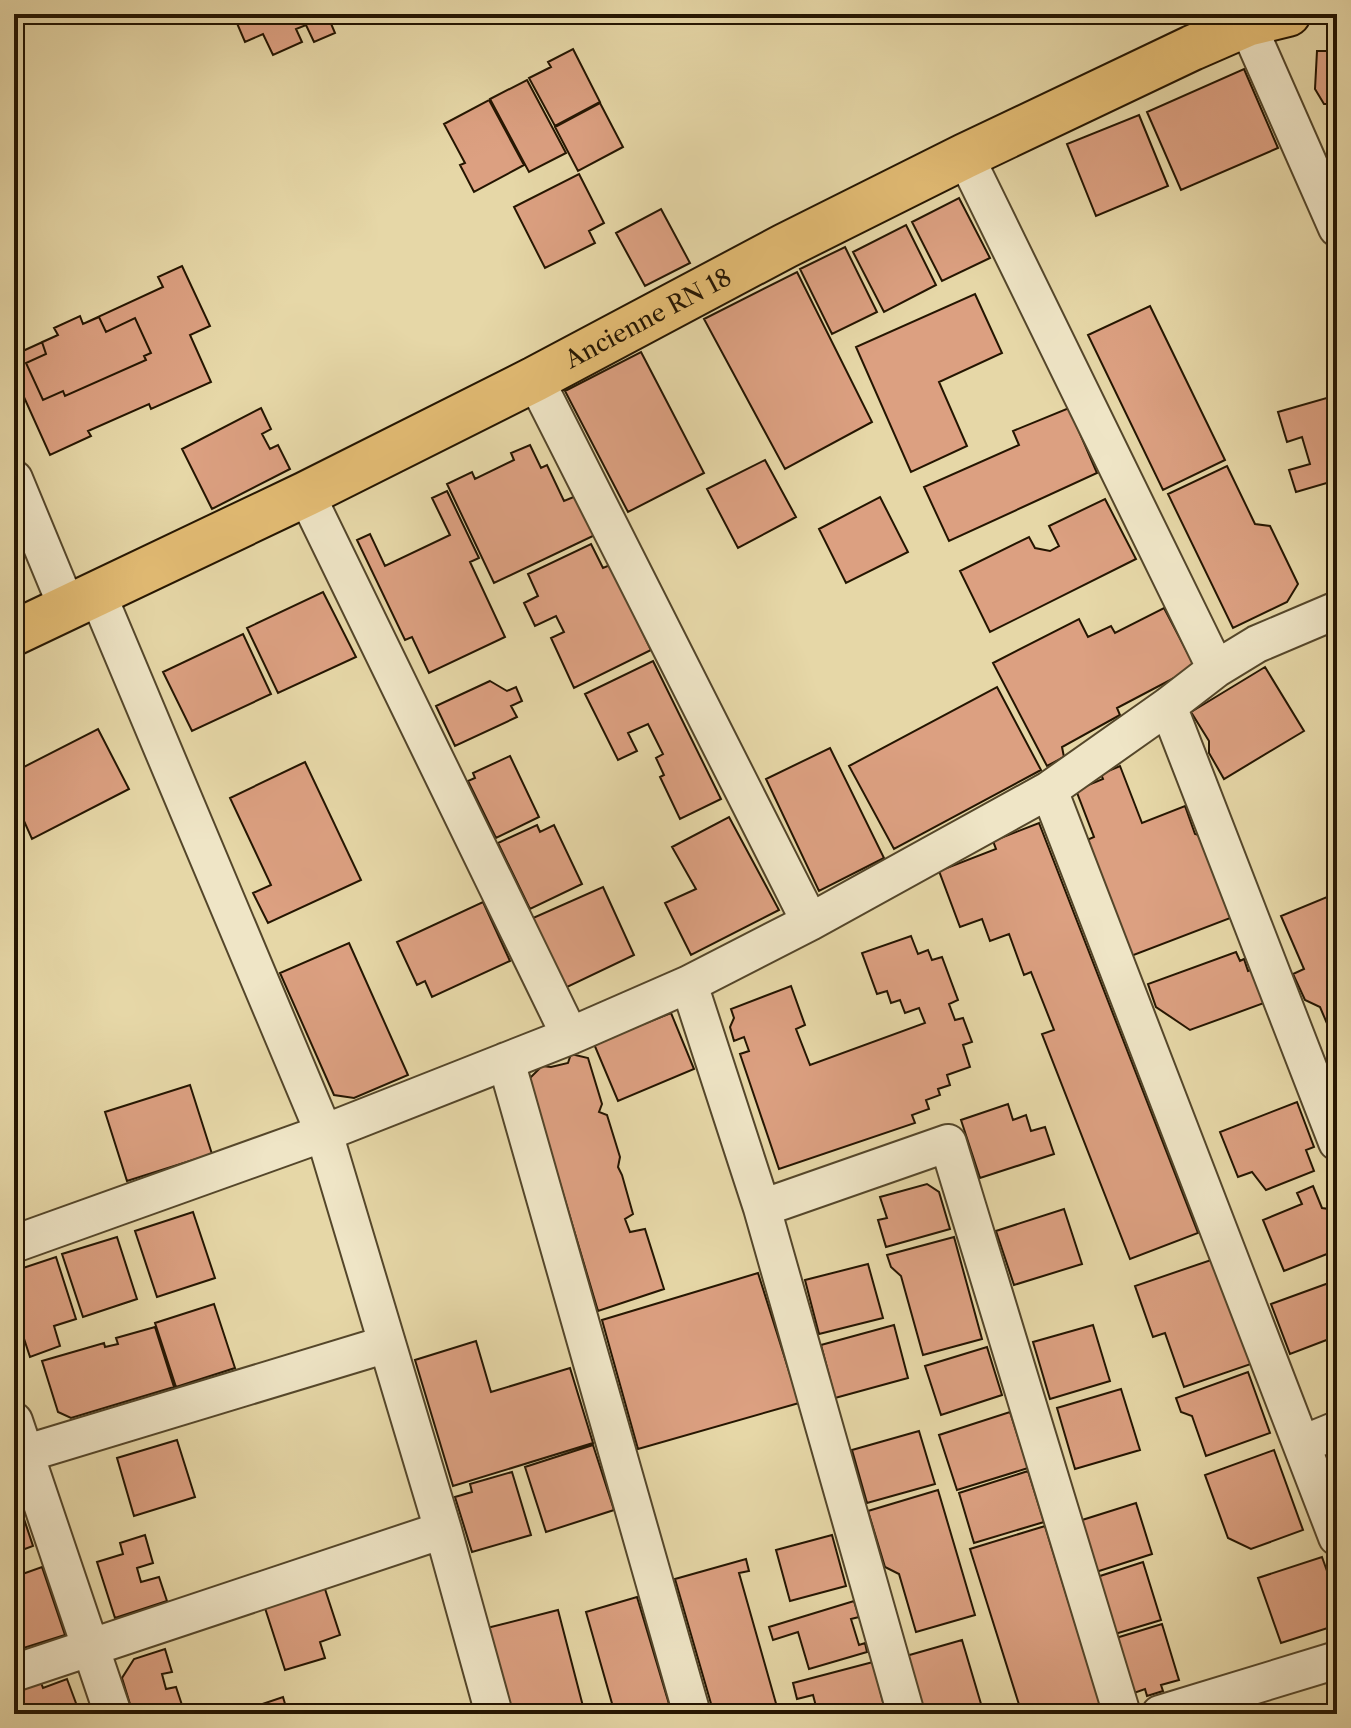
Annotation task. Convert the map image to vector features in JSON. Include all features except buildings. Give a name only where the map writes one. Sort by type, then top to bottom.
[{"type":"main road","name":"Ancienne RN 18","points":[[14,633],[306,494],[965,156],[1192,48],[1268,19]]},
{"type":"street","points":[[1268,19],[1337,228]]},
{"type":"street","points":[[965,156],[1216,669]]},
{"type":"street","points":[[535,379],[810,922]]},
{"type":"street","points":[[14,479],[82,600],[324,1133],[443,1530],[494,1714]]},
{"type":"street","points":[[306,494],[570,1036]]},
{"type":"street","points":[[14,1244],[324,1133],[570,1036],[689,984],[810,922],[1049,790],[1216,669],[1257,644],[1337,610]]},
{"type":"street","points":[[1168,706],[1337,1142]]},
{"type":"street","points":[[1049,790],[1337,1537]]},
{"type":"street","points":[[689,984],[762,1208],[906,1714]]},
{"type":"street","points":[[506,1061],[692,1714]]},
{"type":"street","points":[[762,1208],[948,1143],[1122,1714]]},
{"type":"street","points":[[113,1714],[18,1444],[387,1344]]},
{"type":"street","points":[[1303,1444],[1337,1430]]},
{"type":"street","points":[[14,1673],[443,1530]]},
{"type":"street","points":[[1160,1714],[1337,1660]]}]
